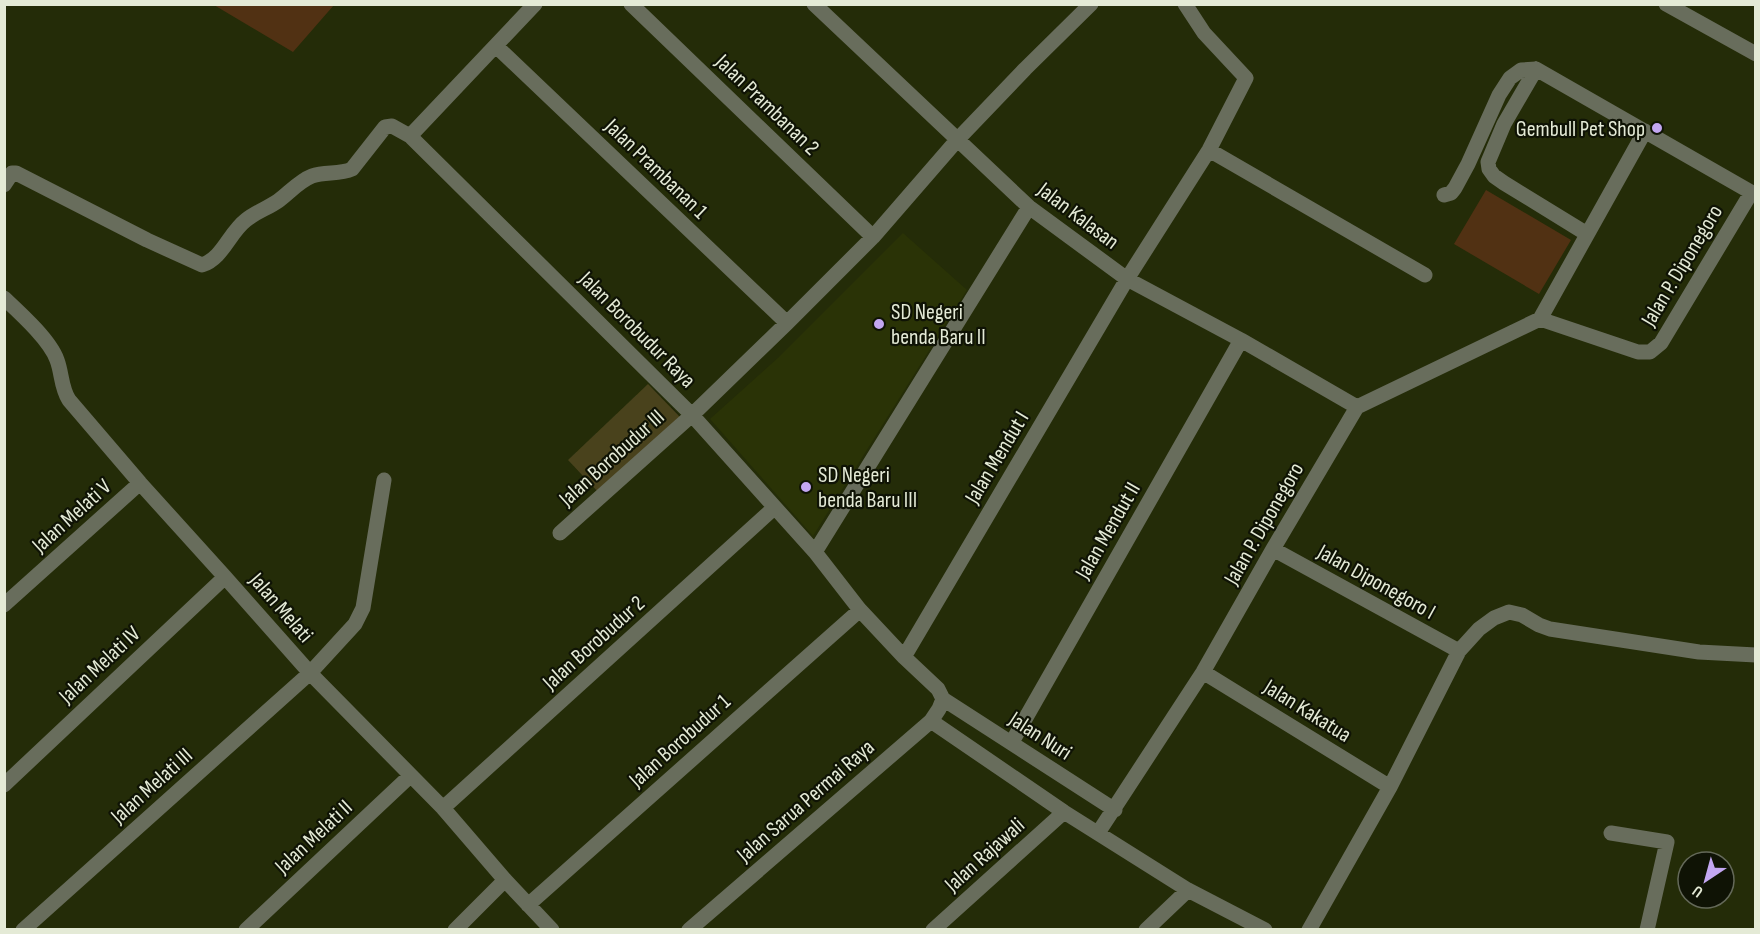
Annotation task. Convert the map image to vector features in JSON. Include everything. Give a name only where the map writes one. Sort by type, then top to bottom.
[{"type":"street","points":[[4,185],[12,173],[16,173],[202,266],[211,262],[247,219],[278,201],[309,177],[317,174],[345,173],[352,169],[385,127],[392,126],[410,136],[535,4]]},
{"type":"street","name":"Jalan Prambanan 2","points":[[631,4],[873,237]]},
{"type":"street","name":"Jalan Kalasan","points":[[814,4],[1029,207],[1127,279],[1241,340],[1357,407]]},
{"type":"street","name":"Jalan Borobudur III","points":[[560,533],[692,415],[787,323],[873,237],[958,140],[1025,69],[1091,4]]},
{"type":"street","name":"Jalan Mendut I","points":[[904,657],[1127,279],[1209,150],[1246,78],[1204,33],[1185,4]]},
{"type":"street","points":[[1666,4],[1755,54]]},
{"type":"street","name":"Jalan Prambanan 1","points":[[496,46],[787,323]]},
{"type":"street","points":[[1536,69],[1504,124],[1488,162],[1490,169],[1494,176],[1504,183],[1587,234]]},
{"type":"street","points":[[1443,195],[1451,193],[1455,188],[1499,95],[1510,78],[1521,70],[1536,69],[1753,194]]},
{"type":"street","points":[[1357,407],[1540,319],[1645,131]]},
{"type":"street","name":"Jalan Borobudur Raya","points":[[410,136],[692,415],[814,552],[860,610],[938,689],[943,699]]},
{"type":"street","points":[[1209,150],[1425,275]]},
{"type":"street","name":"Jalan P. Diponegoro","points":[[1540,319],[1638,352],[1650,352],[1661,343],[1753,194]]},
{"type":"street","points":[[814,552],[1029,207]]},
{"type":"street","name":"Jalan Melati","points":[[4,298],[30,323],[56,358],[69,400],[140,483],[310,673],[443,808],[552,930]]},
{"type":"street","name":"Jalan Mendut II","points":[[1012,742],[1241,340]]},
{"type":"street","name":"Jalan P. Diponegoro","points":[[1098,833],[1203,672],[1357,407]]},
{"type":"street","name":"Jalan Melati III","points":[[23,930],[310,673],[355,624],[363,608],[384,480]]},
{"type":"street","name":"Jalan Melati V","points":[[4,605],[140,483]]},
{"type":"street","name":"Jalan Borobudur 2","points":[[443,808],[774,508]]},
{"type":"street","name":"Jalan Diponegoro I","points":[[1273,549],[1459,651]]},
{"type":"street","name":"Jalan Melati IV","points":[[4,785],[225,577]]},
{"type":"street","name":"Jalan Borobudur 1","points":[[528,904],[860,610]]},
{"type":"street","points":[[1309,930],[1390,787],[1459,651],[1479,629],[1494,618],[1509,612],[1522,615],[1539,625],[1550,628],[1699,652],[1755,655]]},
{"type":"street","name":"Jalan Kakatua","points":[[1203,672],[1390,787]]},
{"type":"street","name":"Jalan Nuri","points":[[943,699],[1115,810]]},
{"type":"street","name":"Jalan Sarua Permai Raya","points":[[689,930],[931,721],[943,699]]},
{"type":"street","points":[[931,721],[1064,812],[1188,890],[1265,930]]},
{"type":"street","name":"Jalan Melati II","points":[[246,930],[410,776]]},
{"type":"street","name":"Jalan Rajawali","points":[[933,930],[1064,812]]},
{"type":"street","points":[[1611,832],[1667,842],[1647,930]]},
{"type":"street","points":[[455,930],[505,880]]},
{"type":"street","points":[[1146,930],[1188,890]]},
{"type":"shaded area","points":[[214,5],[334,5],[293,52]]},
{"type":"shaded area","points":[[1486,190],[1571,240],[1539,294],[1454,244]]},
{"type":"shaded area","points":[[903,233],[967,290],[813,536],[710,419],[779,357]]},
{"type":"building","points":[[648,384],[680,417],[599,493],[568,460]]},
{"type":"place","name":"Gembull Pet Shop","points":[[1657,128]]},
{"type":"place","name":"SD Negeri benda Baru II","points":[[879,324]]},
{"type":"place","name":"SD Negeri benda Baru III","points":[[806,487]]}]
